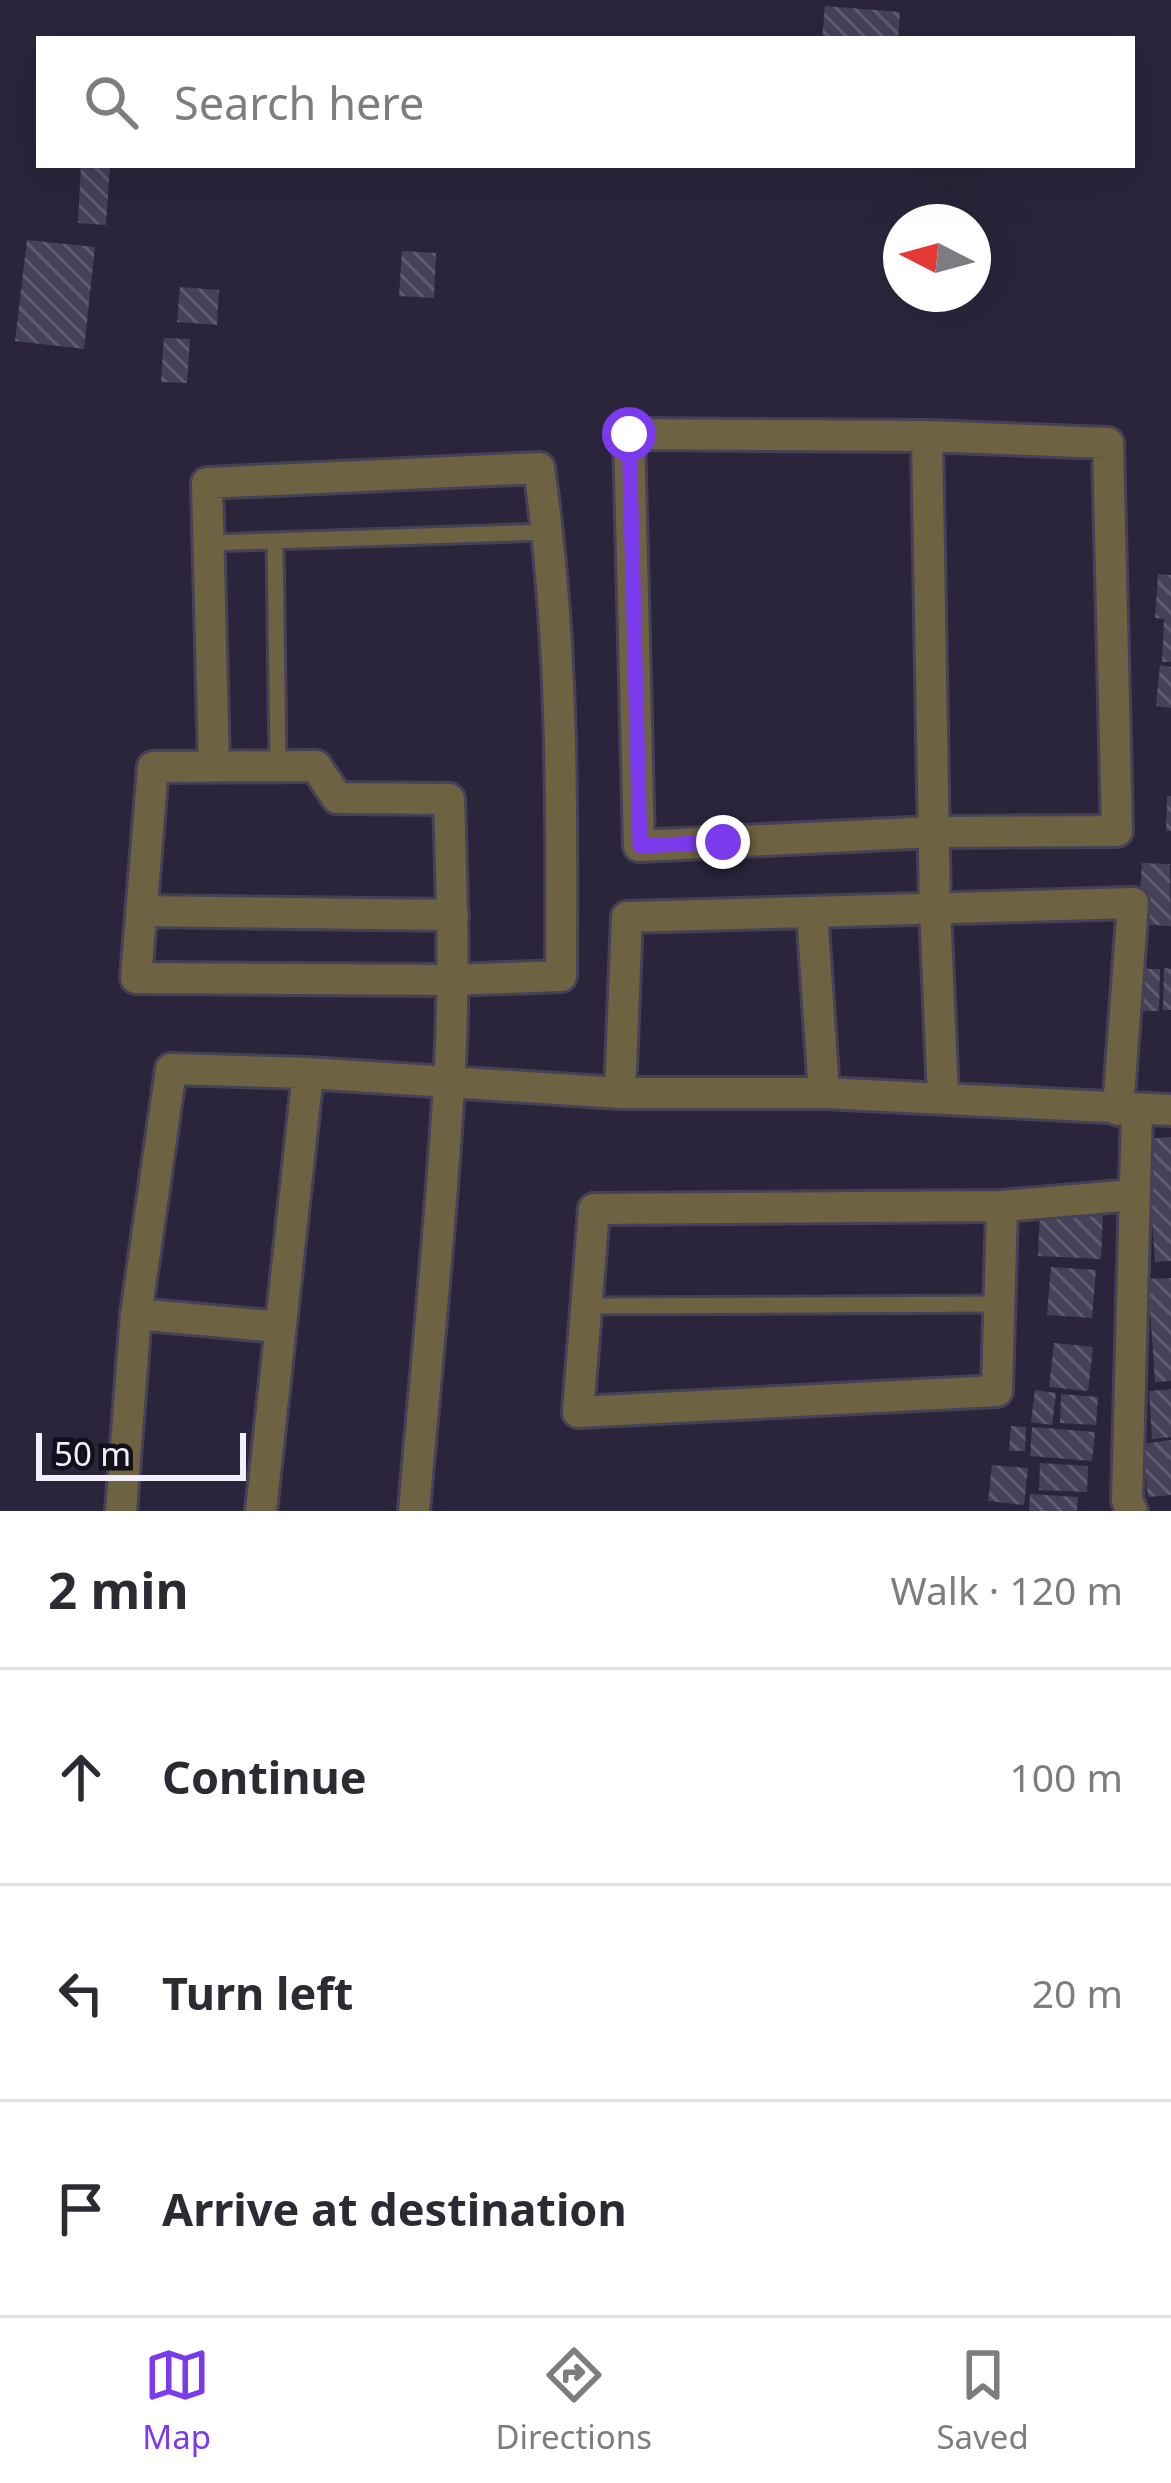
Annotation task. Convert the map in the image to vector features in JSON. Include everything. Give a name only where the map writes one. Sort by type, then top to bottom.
[{"type":"street","points":[[629,434],[926,436],[1108,443],[1117,832],[933,832],[640,846],[629,434]]},
{"type":"street","points":[[926,436],[943,1097]]},
{"type":"street","points":[[214,766],[207,483],[539,468],[563,752],[561,976],[452,980],[136,978],[153,766],[214,766],[278,764],[316,766],[337,798],[449,800],[453,914],[452,980],[450,1081],[414,1511]]},
{"type":"street","points":[[620,1093],[627,917],[1133,903],[1128,1110],[1134,1195],[1127,1500],[1132,1511]]},
{"type":"street","points":[[141,911],[453,914]]},
{"type":"street","points":[[812,912],[824,1093]]},
{"type":"street","points":[[121,1511],[136,1314],[171,1069],[620,1093],[824,1093],[1171,1110]]},
{"type":"street","points":[[261,1511],[308,1073]]},
{"type":"street","points":[[1002,1206],[998,1390],[578,1412],[594,1209],[1002,1206],[1134,1195]]},
{"type":"street","points":[[136,1314],[280,1327]]},
{"type":"lane","points":[[206,543],[548,532]]},
{"type":"lane","points":[[275,543],[278,764]]},
{"type":"lane","points":[[587,1306],[1001,1304]]},
{"type":"building","points":[[825,6],[900,12],[898,36],[822,36]]},
{"type":"building","points":[[81,168],[110,168],[106,225],[78,223]]},
{"type":"building","points":[[27,240],[95,247],[84,349],[15,341]]},
{"type":"building","points":[[402,251],[436,253],[434,298],[399,296]]},
{"type":"building","points":[[180,287],[219,290],[217,325],[177,322]]},
{"type":"building","points":[[164,338],[190,339],[187,383],[161,382]]},
{"type":"building","points":[[1158,574],[1171,575],[1171,662],[1162,662],[1164,619],[1155,618]]},
{"type":"building","points":[[1160,665],[1171,667],[1171,708],[1156,706]]},
{"type":"building","points":[[1167,796],[1171,796],[1171,831],[1166,831]]},
{"type":"building","points":[[1142,863],[1170,864],[1171,926],[1138,924]]},
{"type":"building","points":[[1164,968],[1171,969],[1171,1010],[1163,1010]]},
{"type":"building","points":[[1136,969],[1160,969],[1159,1011],[1135,1011]]},
{"type":"building","points":[[1171,1137],[1171,1261],[1155,1262],[1146,1139]]},
{"type":"building","points":[[1040,1211],[1103,1214],[1101,1259],[1038,1256]]},
{"type":"building","points":[[1051,1267],[1096,1270],[1092,1318],[1047,1315]]},
{"type":"building","points":[[1171,1278],[1171,1381],[1155,1382],[1148,1279]]},
{"type":"building","points":[[1054,1343],[1093,1347],[1088,1391],[1049,1387]]},
{"type":"building","points":[[1171,1389],[1171,1437],[1152,1439],[1149,1391]]},
{"type":"building","points":[[1035,1390],[1056,1393],[1052,1425],[1031,1422]]},
{"type":"building","points":[[1061,1394],[1098,1397],[1096,1425],[1060,1423]]},
{"type":"building","points":[[1011,1426],[1026,1427],[1025,1451],[1009,1451]]},
{"type":"building","points":[[1032,1427],[1095,1432],[1092,1461],[1030,1456]]},
{"type":"building","points":[[1171,1440],[1171,1495],[1148,1497],[1142,1444]]},
{"type":"building","points":[[1040,1463],[1088,1466],[1087,1492],[1039,1490]]},
{"type":"building","points":[[992,1465],[1028,1468],[1024,1505],[988,1501]]},
{"type":"building","points":[[1030,1494],[1078,1497],[1077,1511],[1029,1511]]},
{"type":"route","points":[[629,434],[640,846],[723,842]]}]
